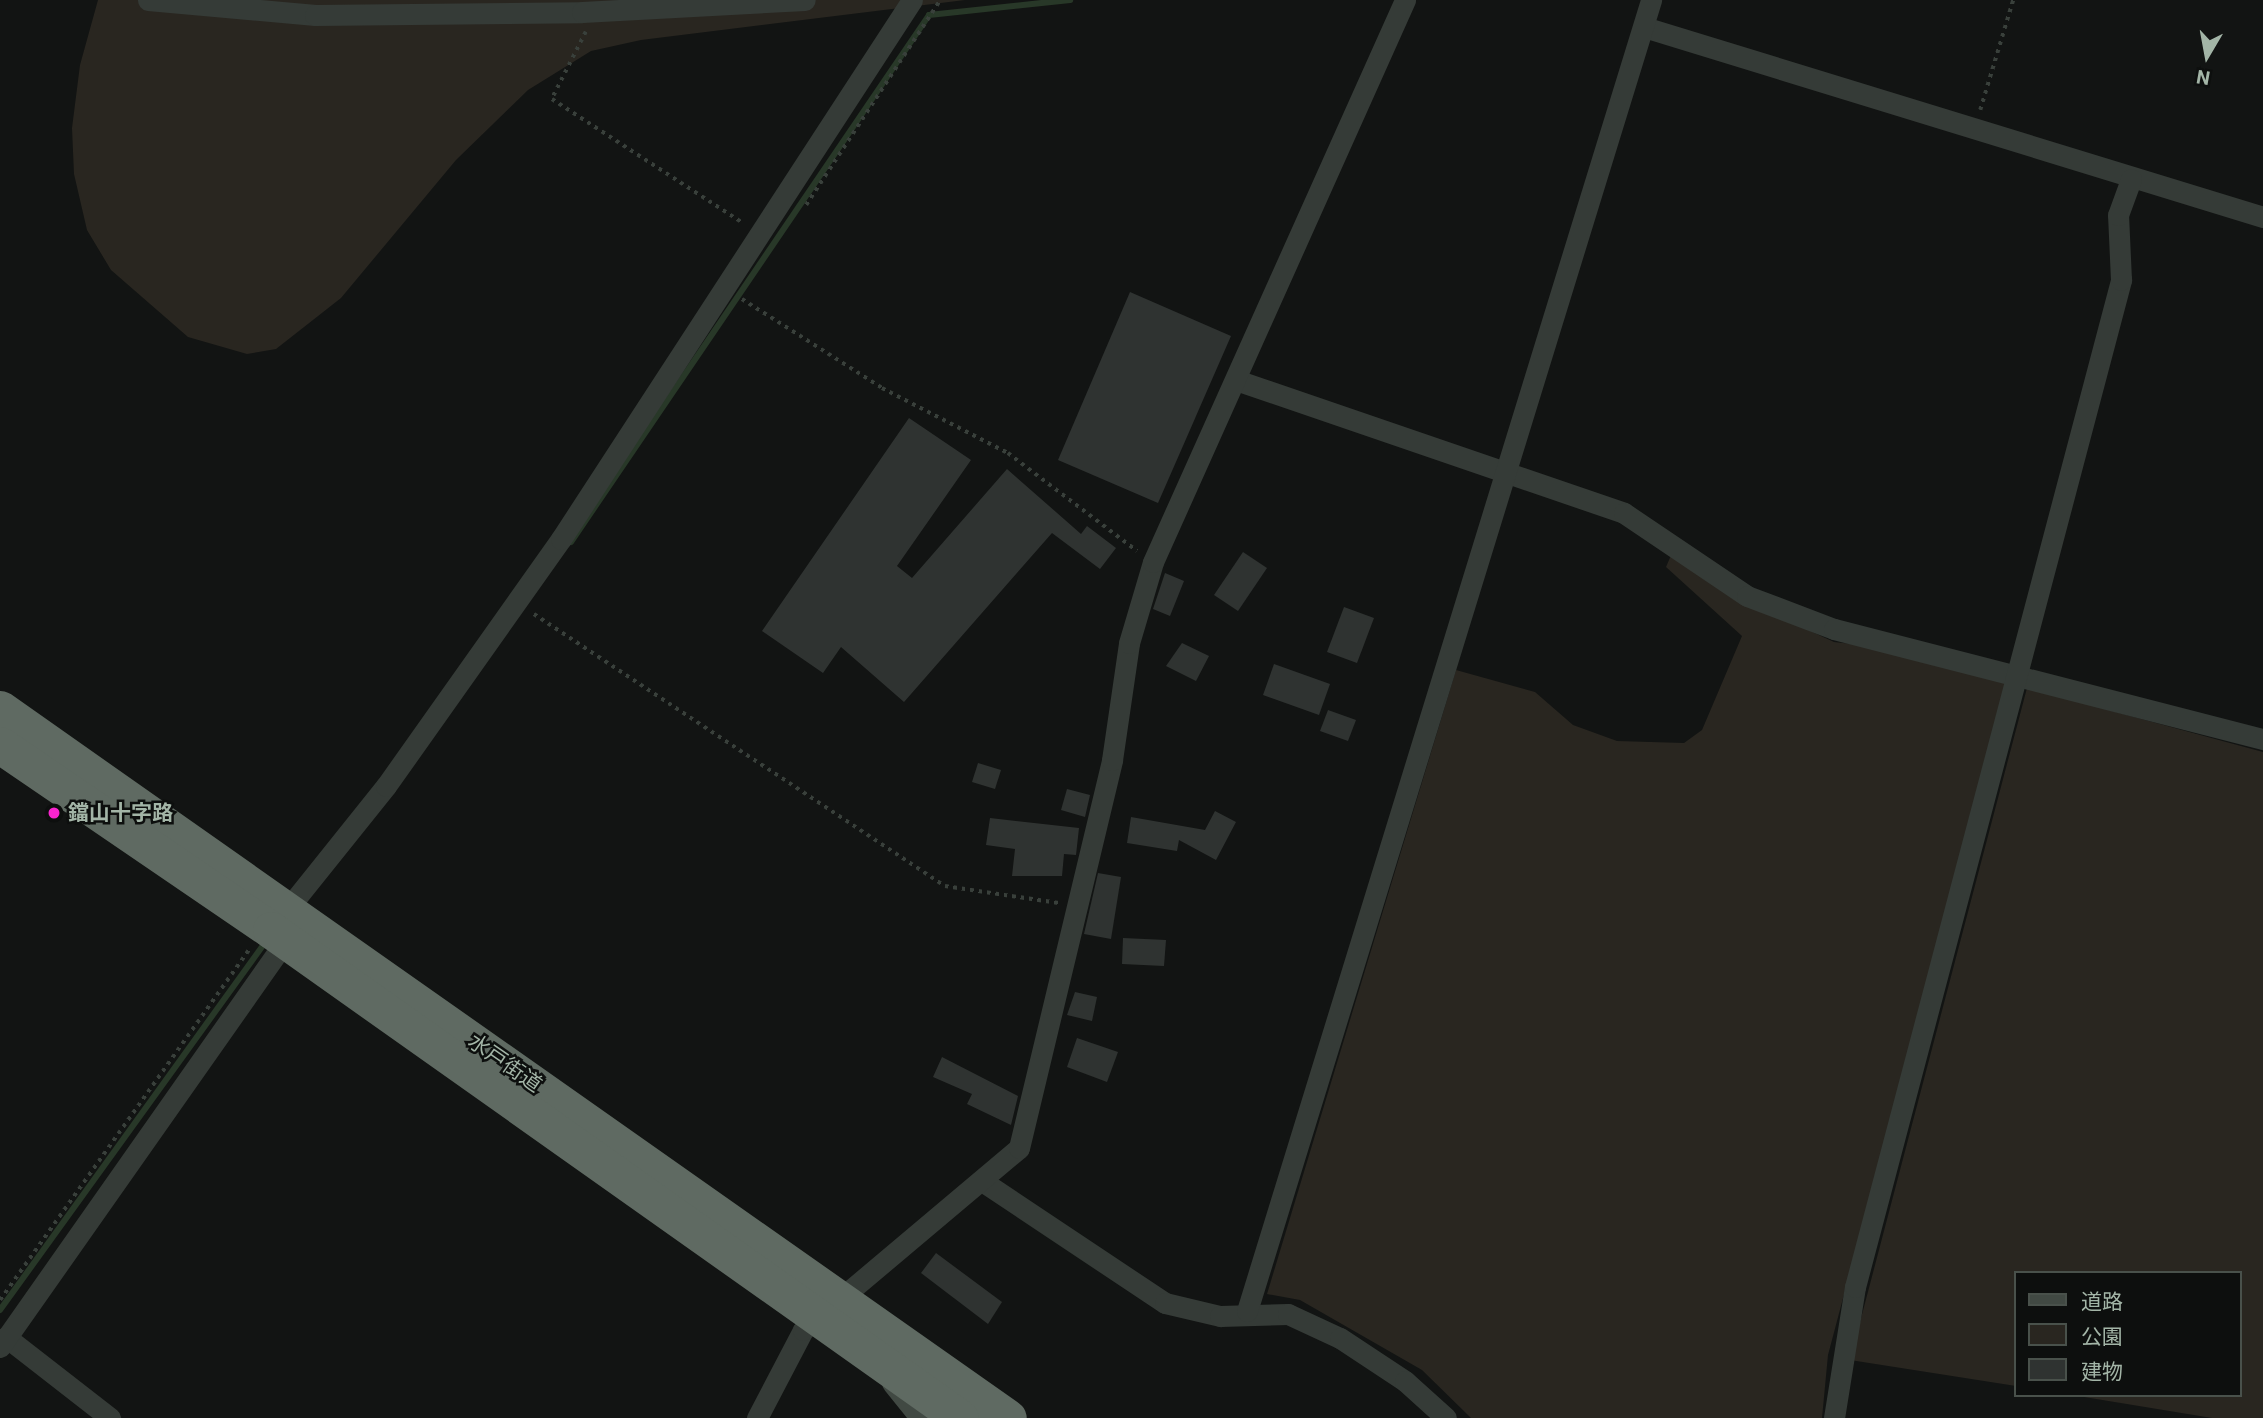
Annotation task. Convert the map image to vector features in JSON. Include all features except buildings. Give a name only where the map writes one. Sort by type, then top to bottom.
[{"type":"highway","name":"水戸街道","points":[[0,709],[277,927]]},
{"type":"highway","name":"水戸街道","points":[[0,745],[277,927],[828,1306],[1008,1418]]},
{"type":"highway","name":"水戸街道","points":[[828,1306],[881,1364],[960,1418]]},
{"type":"street","points":[[148,0],[314,15],[596,11],[805,0]]},
{"type":"street","points":[[110,1418],[3,1342],[277,927],[525,608],[760,233],[912,0]]},
{"type":"street","points":[[757,1418],[793,1345],[828,1306],[1019,1148],[1028,1123],[1112,760],[1129,643],[1153,562],[1405,0]]},
{"type":"street","points":[[1247,1311],[1651,0]]},
{"type":"street","points":[[1644,27],[2131,179],[2263,217]]},
{"type":"street","points":[[1834,1418],[1855,1287],[2121,280],[2118,215],[2131,179]]},
{"type":"street","points":[[1236,380],[1503,475],[1623,513],[1747,596],[1834,629],[2019,674],[2263,739]]},
{"type":"street","points":[[982,1181],[1166,1303],[1220,1316],[1247,1311],[1288,1314],[1340,1338],[1405,1381],[1446,1418]]},
{"type":"street","points":[[881,1364],[925,1418]]},
{"type":"path","points":[[799,214],[940,0]]},
{"type":"path","points":[[1974,129],[2013,0]]},
{"type":"path","points":[[596,11],[552,99],[760,233]]},
{"type":"path","points":[[736,308],[744,297],[882,388],[1008,453],[1153,562]]},
{"type":"path","points":[[525,608],[541,605]]},
{"type":"path","points":[[525,608],[525,625]]},
{"type":"path","points":[[525,608],[945,886],[1078,906]]},
{"type":"path","points":[[0,1300],[277,927]]},
{"type":"green space","points":[[98,0],[965,0],[641,40],[591,51],[528,90],[456,160],[341,298],[276,349],[247,354],[188,337],[111,270],[87,230],[74,174],[72,128],[80,65]]},
{"type":"green space","points":[[1672,553],[1739,598],[1834,642],[1880,647],[2006,682],[1828,1355],[1822,1418],[1471,1418],[1422,1370],[1300,1300],[1267,1294],[1456,670],[1535,692],[1573,725],[1617,741],[1684,743],[1702,730],[1742,636],[1666,567]]},
{"type":"green space","points":[[2027,688],[2263,752],[2263,1418],[2212,1418],[2084,1397],[2242,1397],[2242,1271],[2014,1271],[2014,1386],[1850,1360]]},
{"type":"waterway","points":[[571,542],[929,15],[1070,0]]},
{"type":"waterway","points":[[0,1310],[267,940]]},
{"type":"place","name":"鐺山十字路","points":[[54,813]]}]
